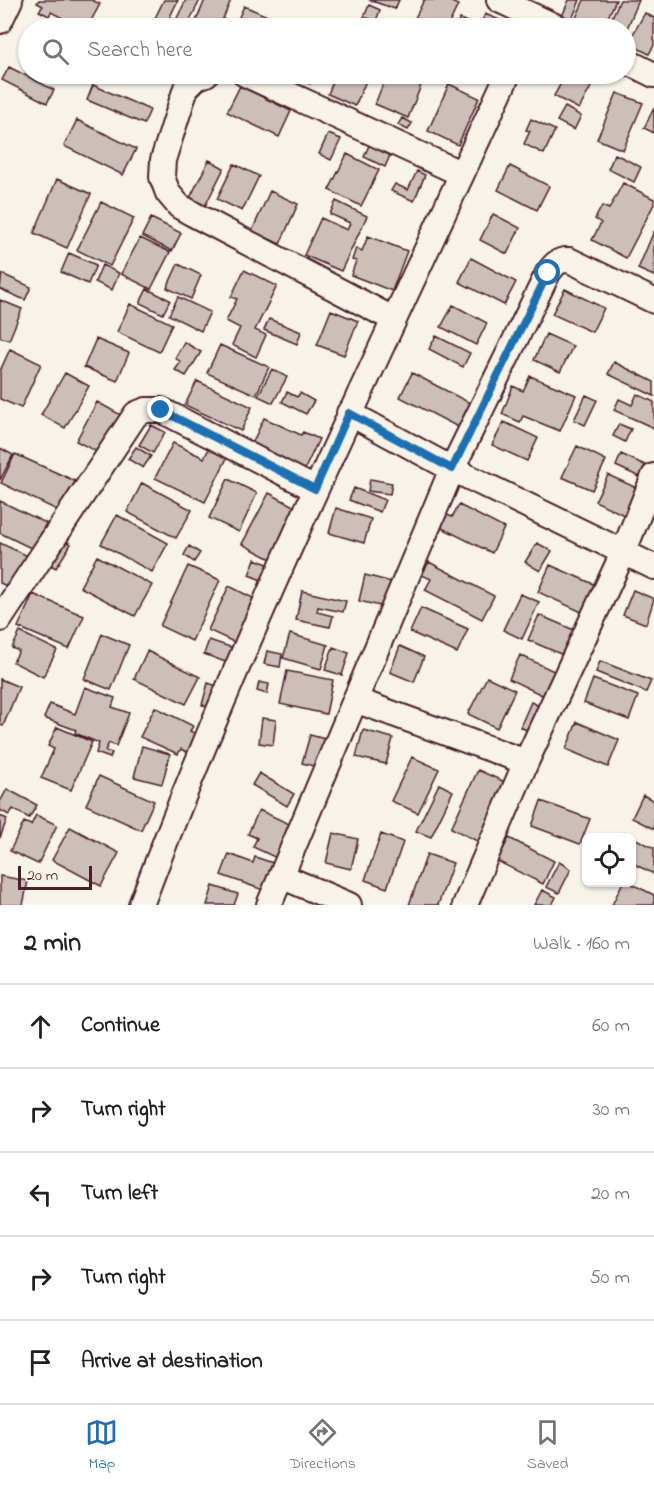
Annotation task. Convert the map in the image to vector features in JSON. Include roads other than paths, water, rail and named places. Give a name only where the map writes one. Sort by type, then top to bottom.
[{"type":"street","points":[[0,21],[10,0]]},
{"type":"street","points":[[500,0],[534,15]]},
{"type":"street","points":[[636,66],[654,75]]},
{"type":"street","points":[[190,84],[186,88],[163,160],[162,177],[168,193],[179,206],[393,318]]},
{"type":"street","points":[[266,84],[462,174]]},
{"type":"street","points":[[141,905],[184,790],[315,489],[503,84]]},
{"type":"street","points":[[269,905],[452,469],[548,273],[554,264],[562,260],[569,260],[654,301]]},
{"type":"street","points":[[0,620],[136,414],[146,410],[161,410],[315,489]]},
{"type":"street","points":[[349,413],[452,469],[654,567]]},
{"type":"street","points":[[465,905],[526,762],[623,553],[654,476]]},
{"type":"street","points":[[355,700],[526,762]]},
{"type":"street","points":[[281,876],[349,905]]}]
